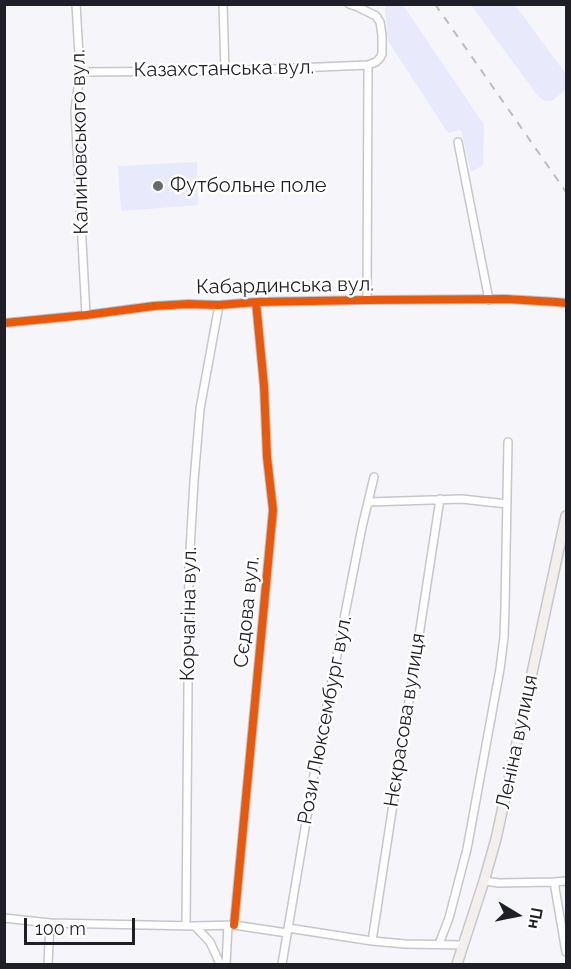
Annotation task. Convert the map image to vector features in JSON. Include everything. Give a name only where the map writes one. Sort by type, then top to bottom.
[{"type":"main road","name":"Леніна вулиця","points":[[457,964],[484,881],[506,797],[567,516]]},
{"type":"street","name":"Калиновського вул.","points":[[76,4],[80,72],[75,111],[86,315]]},
{"type":"street","points":[[223,4],[225,71]]},
{"type":"street","points":[[349,4],[369,11],[380,22],[382,54],[376,62],[368,65],[367,300]]},
{"type":"street","name":"Казахстанська вул.","points":[[80,72],[225,71],[368,65]]},
{"type":"street","points":[[458,142],[489,300]]},
{"type":"street","name":"Кабардинська вул.","points":[[4,323],[188,304],[367,300],[489,300],[567,303]]},
{"type":"street","name":"Сєдова вул.","points":[[226,964],[273,510],[256,302]]},
{"type":"street","name":"Корчагіна вул.","points":[[186,926],[189,567],[200,409],[219,305]]},
{"type":"street","points":[[439,944],[449,918],[467,849],[500,669],[504,637],[508,442]]},
{"type":"street","name":"Рози Люксембург вул.","points":[[282,964],[317,757],[374,477]]},
{"type":"street","name":"Нєкрасова вулиця","points":[[372,940],[440,499]]},
{"type":"street","points":[[369,502],[462,499],[507,504]]},
{"type":"street","points":[[484,881],[499,883],[567,881]]},
{"type":"street","points":[[554,882],[567,952]]},
{"type":"street","points":[[4,918],[50,923],[231,926],[405,944],[463,945]]},
{"type":"street","points":[[48,964],[50,923]]},
{"type":"street","points":[[195,926],[210,942],[220,964]]},
{"type":"shaded area","points":[[385,5],[403,5],[484,125],[483,165],[471,172],[461,130],[448,133],[388,41]]},
{"type":"shaded area","points":[[471,5],[515,5],[566,74],[564,91],[552,101],[545,101],[538,96]]},
{"type":"shaded area","name":"Футбольне поле","points":[[197,162],[198,205],[121,211],[118,166]]},
{"type":"railway","points":[[435,4],[566,192]]},
{"type":"cycle path","points":[[4,323],[188,304],[506,299],[566,303]]},
{"type":"cycle path","points":[[234,925],[273,510],[256,302]]},
{"type":"place","name":"Футбольне поле","points":[[158,186]]}]
